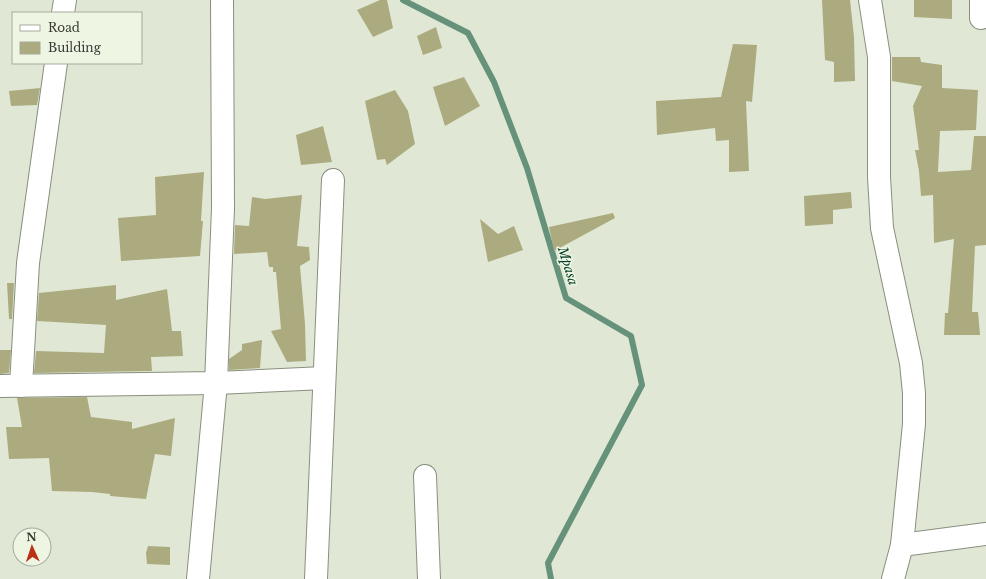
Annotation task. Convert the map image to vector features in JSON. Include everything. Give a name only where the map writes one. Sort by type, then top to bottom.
[{"type":"street","points":[[63,12],[65,0]]},
{"type":"street","points":[[198,579],[216,383],[223,208],[222,0]]},
{"type":"street","points":[[870,0],[879,57],[879,177],[882,228],[911,363],[914,393],[914,424],[902,544],[893,579]]},
{"type":"street","points":[[56,64],[10,386],[216,383],[324,378]]},
{"type":"street","points":[[316,579],[333,180]]},
{"type":"street","points":[[425,476],[429,579]]},
{"type":"street","points":[[902,544],[986,534]]},
{"type":"building","points":[[380,0],[387,0],[393,28],[373,37],[357,10]]},
{"type":"building","points":[[822,0],[850,0],[854,37],[855,81],[834,82],[834,62],[825,60]]},
{"type":"building","points":[[914,0],[952,0],[952,19],[914,17]]},
{"type":"building","points":[[436,27],[442,48],[423,55],[417,36]]},
{"type":"building","points":[[733,44],[757,45],[752,102],[746,101],[749,171],[729,172],[729,140],[716,141],[715,128],[657,135],[656,101],[721,97]]},
{"type":"building","points":[[892,57],[920,57],[921,62],[942,65],[942,88],[978,90],[976,130],[940,131],[938,172],[971,170],[974,136],[986,136],[986,245],[975,246],[972,312],[978,312],[980,335],[944,335],[945,313],[948,313],[954,239],[934,243],[933,195],[921,196],[919,171],[915,150],[919,150],[913,106],[922,86],[892,81]]},
{"type":"building","points":[[464,77],[480,106],[445,126],[433,87]]},
{"type":"building","points":[[40,88],[37,105],[11,106],[9,91]]},
{"type":"building","points":[[395,90],[408,111],[415,144],[387,165],[385,159],[377,160],[365,101]]},
{"type":"building","points":[[323,126],[332,162],[301,165],[296,135]]},
{"type":"building","points":[[204,172],[201,221],[203,221],[200,256],[121,261],[118,218],[156,215],[155,177]]},
{"type":"building","points":[[851,192],[852,208],[833,210],[833,224],[805,226],[804,196]]},
{"type":"building","points":[[302,195],[297,246],[309,247],[310,260],[300,266],[305,324],[306,361],[287,362],[271,331],[281,329],[276,272],[273,272],[273,267],[269,267],[267,252],[234,254],[235,225],[249,226],[252,197],[265,199]]},
{"type":"building","points":[[613,213],[615,218],[554,251],[549,227]]},
{"type":"building","points":[[480,219],[498,234],[514,226],[523,250],[488,262]]},
{"type":"building","points":[[7,283],[14,283],[12,319],[9,319]]},
{"type":"building","points":[[116,285],[116,300],[167,289],[172,331],[181,331],[183,356],[151,357],[152,371],[34,373],[36,351],[104,353],[106,325],[37,321],[39,293]]},
{"type":"building","points":[[262,340],[260,368],[229,370],[229,359],[242,350],[242,344]]},
{"type":"building","points":[[0,350],[11,350],[9,373],[0,374]]},
{"type":"building","points":[[87,397],[91,417],[132,422],[132,429],[175,418],[171,456],[155,454],[146,499],[110,496],[110,494],[92,492],[52,491],[49,458],[9,459],[6,427],[22,427],[17,398]]},
{"type":"building","points":[[148,546],[170,547],[170,565],[147,564],[146,553]]},
{"type":"waterway","name":"Mpasa","points":[[403,0],[468,33],[494,82],[527,168],[566,298],[631,336],[642,385],[548,563],[551,579]]}]
